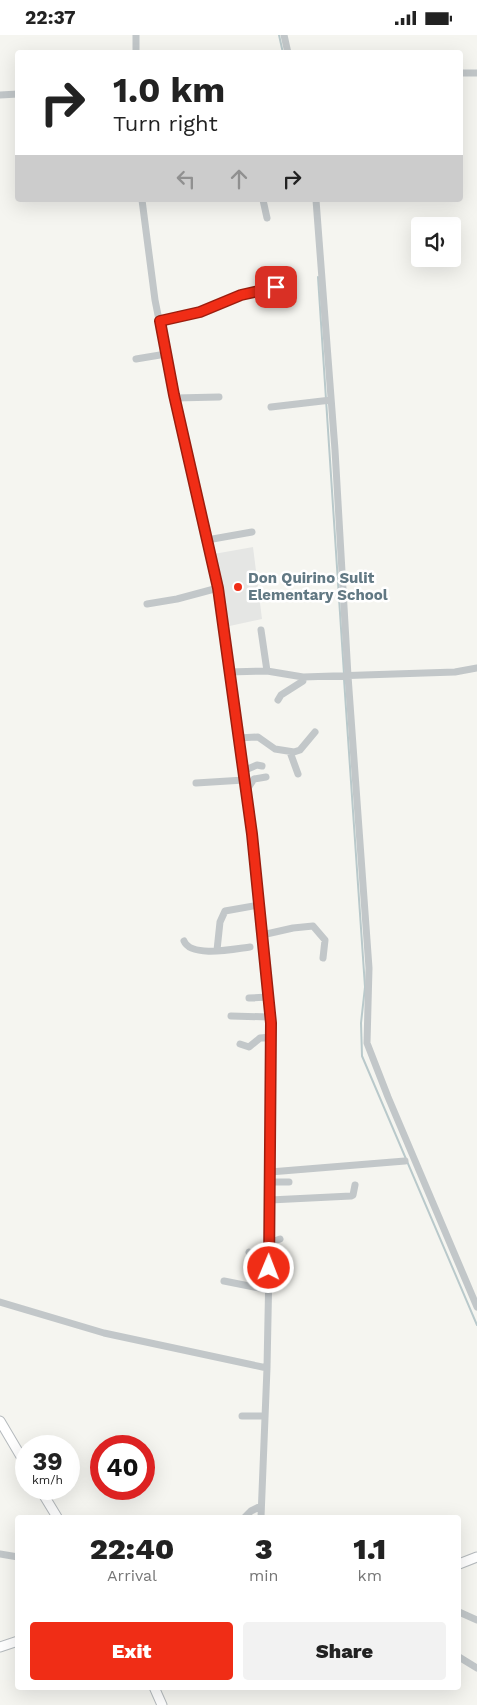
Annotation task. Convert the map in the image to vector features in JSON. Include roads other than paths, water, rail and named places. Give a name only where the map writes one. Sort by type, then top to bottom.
[{"type":"main road","points":[[0,1421],[15,1446]]},
{"type":"main road","points":[[47,1500],[56,1515]]},
{"type":"main road","points":[[461,1563],[477,1557]]},
{"type":"main road","points":[[0,1647],[15,1642]]},
{"type":"main road","points":[[155,1690],[162,1705]]},
{"type":"street","points":[[136,35],[136,50]]},
{"type":"street","points":[[284,35],[287,50]]},
{"type":"street","points":[[463,73],[477,73]]},
{"type":"street","points":[[0,95],[15,94]]},
{"type":"street","points":[[142,202],[155,300],[218,588],[246,791],[270,1017],[270,1200],[267,1368],[260,1515]]},
{"type":"street","points":[[263,202],[267,219]]},
{"type":"street","points":[[316,202],[369,968],[367,1043],[391,1106],[477,1307]]},
{"type":"street","points":[[160,321],[200,312],[241,295],[276,287]]},
{"type":"street","points":[[136,359],[166,354]]},
{"type":"street","points":[[175,398],[219,397]]},
{"type":"street","points":[[271,407],[331,400]]},
{"type":"street","points":[[208,540],[252,532]]},
{"type":"street","points":[[147,603],[177,599],[218,588]]},
{"type":"street","points":[[261,630],[266,671]]},
{"type":"street","points":[[228,671],[266,671],[303,677],[454,672],[477,668]]},
{"type":"street","points":[[278,700],[281,695],[303,681],[303,677]]},
{"type":"street","points":[[238,738],[258,737],[275,749],[290,752],[300,750],[315,732]]},
{"type":"street","points":[[290,752],[298,774]]},
{"type":"street","points":[[243,771],[257,765],[262,766]]},
{"type":"street","points":[[246,791],[254,779],[266,777]]},
{"type":"street","points":[[196,783],[244,780]]},
{"type":"street","points":[[217,950],[220,922],[225,911],[259,905]]},
{"type":"street","points":[[262,935],[293,928],[313,926],[323,936],[325,941],[323,958]]},
{"type":"street","points":[[184,941],[190,949],[196,951],[250,947]]},
{"type":"street","points":[[249,998],[268,997]]},
{"type":"street","points":[[231,1016],[270,1017]]},
{"type":"street","points":[[240,1044],[249,1047],[260,1038],[270,1037]]},
{"type":"street","points":[[270,1172],[405,1161]]},
{"type":"street","points":[[270,1182],[289,1182]]},
{"type":"street","points":[[270,1200],[351,1196],[353,1195],[355,1185]]},
{"type":"street","points":[[269,1243],[280,1239]]},
{"type":"street","points":[[249,1253],[269,1258]]},
{"type":"street","points":[[224,1281],[268,1290]]},
{"type":"street","points":[[0,1302],[104,1333],[267,1368]]},
{"type":"street","points":[[242,1416],[265,1417]]},
{"type":"street","points":[[246,1515],[261,1506]]},
{"type":"street","points":[[0,1554],[15,1556]]},
{"type":"street","points":[[461,1613],[477,1620]]},
{"type":"street","points":[[461,1658],[477,1668]]},
{"type":"waterway","points":[[279,35],[282,50]]},
{"type":"waterway","points":[[318,277],[344,674]]},
{"type":"waterway","points":[[344,679],[365,987],[361,1023],[362,1056],[477,1325]]},
{"type":"place","name":"Don Quirino Sulit Elementary School","points":[[238,587]]}]
